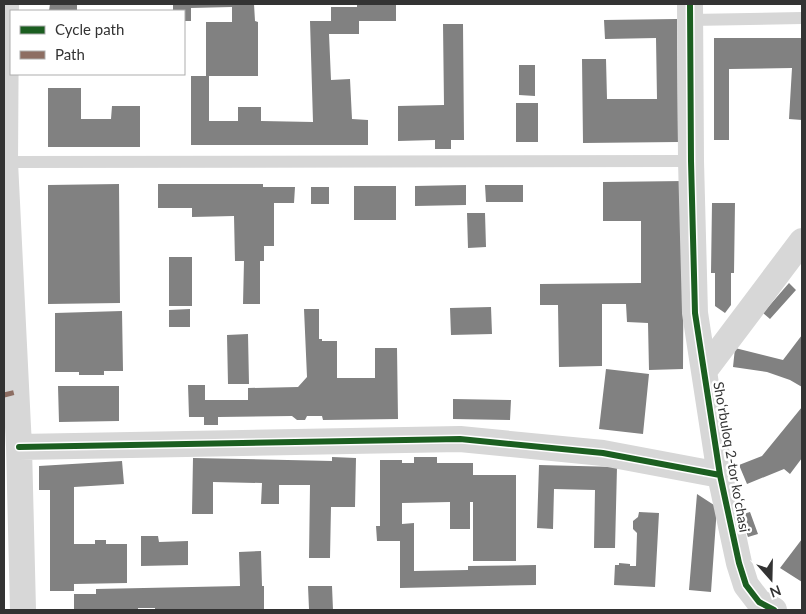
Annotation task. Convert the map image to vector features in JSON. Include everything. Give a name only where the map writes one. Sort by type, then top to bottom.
[{"type":"street","points":[[6,4],[4,162],[10,394],[19,447],[23,610]]},
{"type":"street","points":[[690,12],[695,313],[705,370]]},
{"type":"street","name":"Shoʻrbuloq 2-tor koʻchasi","points":[[763,607],[746,585],[738,563],[720,474],[705,370],[802,241]]},
{"type":"street","points":[[19,447],[460,439],[603,453],[720,474]]},
{"type":"lane","points":[[690,12],[802,18]]},
{"type":"lane","points":[[4,162],[691,161]]},
{"type":"building","points":[[50,4],[77,4],[77,10],[49,10]]},
{"type":"building","points":[[173,4],[254,4],[255,21],[258,22],[258,76],[209,76],[209,121],[238,121],[238,107],[261,107],[261,121],[313,122],[310,21],[331,21],[331,7],[357,7],[357,4],[396,4],[396,21],[359,21],[359,34],[329,34],[331,80],[350,79],[352,119],[368,120],[368,145],[191,145],[191,76],[206,76],[206,22],[232,22],[232,7],[191,8],[191,21],[185,21],[185,10],[173,10]]},
{"type":"building","points":[[677,19],[678,142],[583,143],[582,59],[606,59],[607,99],[657,99],[656,38],[605,39],[604,20]]},
{"type":"building","points":[[443,24],[463,24],[464,140],[451,140],[451,149],[435,149],[435,140],[398,141],[398,106],[444,105]]},
{"type":"building","points":[[714,38],[802,38],[802,120],[789,119],[792,68],[729,69],[729,140],[714,140]]},
{"type":"building","points":[[519,65],[535,65],[535,96],[519,95]]},
{"type":"building","points":[[48,88],[81,88],[81,119],[111,119],[112,106],[140,106],[140,147],[48,147]]},
{"type":"building","points":[[516,103],[538,103],[538,142],[516,142]]},
{"type":"building","points":[[684,181],[683,369],[649,370],[648,323],[627,322],[626,304],[602,304],[602,366],[559,367],[558,305],[540,305],[540,284],[641,283],[641,221],[603,221],[603,182]]},
{"type":"building","points":[[119,184],[120,303],[48,304],[48,185]]},
{"type":"building","points":[[158,184],[263,184],[263,187],[295,187],[294,203],[274,203],[274,246],[264,246],[264,261],[260,261],[260,304],[243,304],[244,261],[235,261],[234,216],[192,217],[192,208],[158,208]]},
{"type":"building","points":[[466,185],[466,205],[415,206],[415,186]]},
{"type":"building","points":[[485,185],[523,185],[523,202],[486,202]]},
{"type":"building","points":[[354,186],[396,186],[396,220],[354,220]]},
{"type":"building","points":[[311,187],[329,187],[329,204],[311,204]]},
{"type":"building","points":[[712,203],[735,203],[734,273],[731,273],[731,305],[725,313],[715,306],[715,273],[711,273]]},
{"type":"building","points":[[467,213],[485,213],[486,247],[468,248]]},
{"type":"building","points":[[169,257],[192,257],[192,306],[169,306]]},
{"type":"building","points":[[789,283],[796,290],[770,319],[763,313]]},
{"type":"building","points":[[491,307],[492,334],[451,335],[450,308]]},
{"type":"building","points":[[190,309],[190,327],[169,327],[169,310]]},
{"type":"building","points":[[304,309],[319,309],[319,339],[322,339],[322,341],[337,341],[337,378],[375,378],[375,348],[397,348],[398,419],[323,420],[322,416],[307,416],[305,420],[297,420],[292,416],[218,417],[218,425],[204,425],[204,417],[189,417],[188,385],[205,385],[205,400],[248,400],[248,388],[298,387],[307,377]]},
{"type":"building","points":[[122,311],[123,371],[104,371],[104,375],[79,375],[79,372],[55,372],[55,313]]},
{"type":"building","points":[[248,334],[249,384],[228,384],[227,335]]},
{"type":"building","points":[[802,335],[802,387],[790,380],[767,372],[733,367],[735,348],[783,360]]},
{"type":"building","points":[[606,369],[649,374],[643,434],[599,429]]},
{"type":"building","points":[[58,386],[119,386],[119,421],[59,422]]},
{"type":"building","points":[[453,399],[511,400],[510,420],[453,419]]},
{"type":"building","points":[[802,407],[802,458],[790,474],[784,469],[747,484],[739,465],[762,456]]},
{"type":"building","points":[[332,457],[356,458],[355,507],[331,507],[330,558],[309,558],[310,485],[279,485],[279,504],[261,504],[262,483],[213,482],[213,514],[192,514],[193,458],[332,461]]},
{"type":"building","points":[[414,457],[437,457],[437,463],[473,463],[473,475],[516,475],[516,561],[473,561],[473,502],[470,502],[470,529],[450,529],[450,502],[402,503],[402,524],[414,523],[414,571],[468,570],[468,566],[536,565],[536,585],[400,588],[400,541],[377,541],[376,526],[380,526],[380,460],[402,460],[402,463],[414,463]]},
{"type":"building","points":[[122,461],[124,484],[74,487],[74,544],[95,544],[95,540],[106,540],[106,544],[127,544],[127,583],[74,584],[74,591],[50,591],[50,490],[39,490],[39,466]]},
{"type":"building","points":[[539,465],[617,467],[615,548],[594,548],[595,490],[554,489],[553,529],[537,528]]},
{"type":"building","points":[[697,494],[717,507],[711,592],[689,590]]},
{"type":"building","points":[[639,512],[659,513],[655,587],[614,585],[615,565],[619,565],[619,563],[636,566],[637,533],[633,529],[633,521],[638,517]]},
{"type":"building","points":[[750,512],[758,534],[748,537],[740,515]]},
{"type":"building","points":[[141,536],[158,536],[159,542],[188,541],[188,565],[141,566]]},
{"type":"building","points":[[802,539],[802,582],[780,568]]},
{"type":"building","points":[[261,551],[264,610],[155,610],[155,608],[138,608],[138,610],[74,610],[74,594],[96,594],[96,589],[240,586],[239,552]]},
{"type":"building","points":[[308,586],[332,586],[333,610],[305,610],[309,609]]},
{"type":"marked path","points":[[4,395],[16,392]]},
{"type":"cycle path","points":[[690,4],[691,161],[695,313],[720,475],[739,563],[746,585],[759,602],[774,610]]},
{"type":"cycle path","points":[[19,447],[460,439],[603,453],[720,475]]}]
